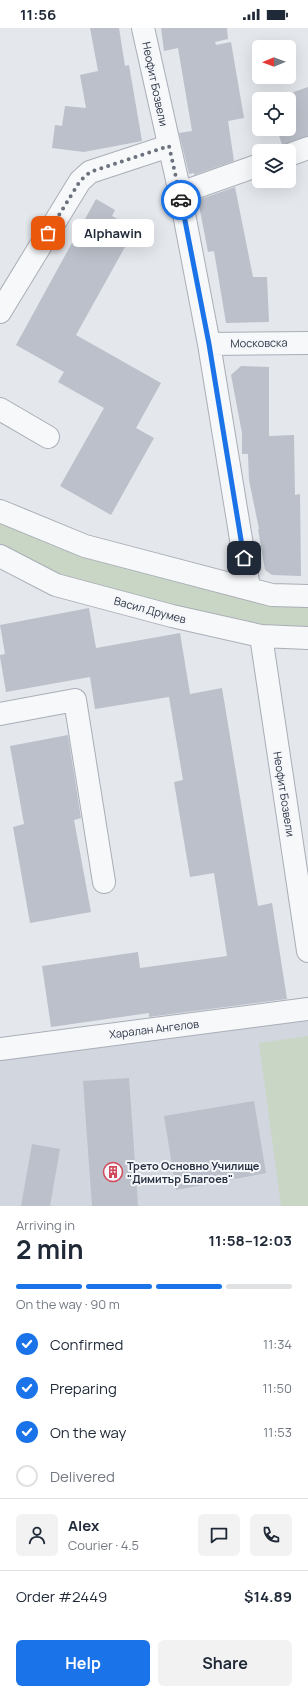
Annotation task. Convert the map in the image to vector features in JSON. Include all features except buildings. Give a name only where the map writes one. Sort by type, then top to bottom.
[{"type":"street","name":"Неофит Бозвели","points":[[144,28],[180,193],[209,344],[249,588]]},
{"type":"street","points":[[0,312],[80,181],[90,172],[169,146]]},
{"type":"street","points":[[296,152],[308,148]]},
{"type":"street","points":[[180,193],[252,167]]},
{"type":"street","name":"Московска","points":[[209,344],[308,343]]},
{"type":"street","points":[[0,410],[48,437]]},
{"type":"street","points":[[0,511],[85,546],[272,595],[308,596]]},
{"type":"street","name":"Васил Друмев","points":[[0,556],[56,585],[172,616],[261,636],[308,638]]},
{"type":"street","name":"Неофит Бозвели","points":[[261,636],[308,951]]},
{"type":"street","points":[[0,714],[75,700],[104,882]]},
{"type":"street","name":"Харалан Ангелов","points":[[0,1049],[308,1009]]},
{"type":"shaded area","points":[[308,1009],[308,1206],[0,1206],[0,1049]]},
{"type":"green space","points":[[0,515],[308,596],[308,638],[172,616],[0,556]]},
{"type":"green space","points":[[308,1036],[308,1206],[281,1206],[259,1043]]},
{"type":"way so far","points":[[48,233],[80,181],[90,172],[169,146],[181,200]]},
{"type":"place","name":"Alphawin","points":[[48,233]]},
{"type":"place","name":"Трето Основно Училище \"Димитър Благоев\"","points":[[113,1172]]},
{"type":"route","points":[[181,200],[209,344],[244,558]]}]
